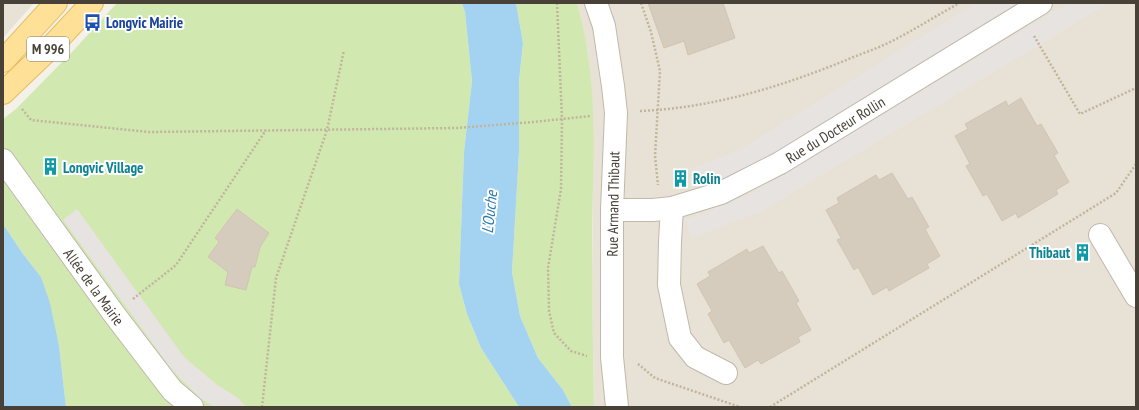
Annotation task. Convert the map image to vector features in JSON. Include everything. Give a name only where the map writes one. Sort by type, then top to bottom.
[{"type":"main road","name":"M 996","points":[[3,61],[56,3]]},
{"type":"main road","name":"M 996","points":[[5,92],[48,50],[92,3]]},
{"type":"street","name":"Rue Armand Thibaut","points":[[596,3],[604,26],[614,86],[616,113],[612,210],[612,357],[617,407]]},
{"type":"street","name":"Rue du Docteur Rollin","points":[[612,210],[662,209],[721,193],[780,163],[1041,3]]},
{"type":"street","name":"Allée de la Mairie","points":[[3,160],[114,314],[172,390],[192,407]]},
{"type":"street","points":[[662,209],[670,241],[669,285],[680,338],[695,357],[726,373]]},
{"type":"street","points":[[1100,235],[1136,296]]},
{"type":"path","points":[[557,3],[562,119],[561,189],[548,268],[549,311],[554,333],[571,351],[590,357],[631,359],[655,378],[740,407]]},
{"type":"path","points":[[641,3],[651,32],[660,71],[655,156],[662,209]]},
{"type":"path","points":[[5,92],[31,120],[149,132],[457,128],[533,122],[657,110],[744,95],[786,83],[825,69],[895,40],[959,3]]},
{"type":"path","points":[[1021,15],[1080,114],[1136,88]]},
{"type":"path","points":[[262,407],[276,278],[327,130],[344,50]]},
{"type":"path","points":[[114,314],[176,265],[266,130]]},
{"type":"path","points":[[770,407],[1116,192],[1136,164]]},
{"type":"shaded area","points":[[3,3],[34,3],[3,38]]},
{"type":"shaded area","points":[[577,3],[1136,3],[1136,407],[594,407],[592,103],[587,50]]},
{"type":"shaded area","points":[[976,3],[1019,3],[746,170],[698,188],[690,169],[739,150]]},
{"type":"shaded area","points":[[1068,3],[1109,3],[762,211],[692,238],[685,220],[752,193]]},
{"type":"shaded area","points":[[77,209],[184,357],[216,384],[238,398],[246,407],[214,407],[200,398],[172,370],[63,220]]},
{"type":"green space","points":[[117,3],[462,3],[465,12],[472,81],[464,152],[459,284],[467,314],[481,348],[519,407],[66,407],[59,346],[41,277],[23,254],[3,224],[3,119],[16,109],[72,52]]},
{"type":"green space","points":[[516,3],[577,3],[585,38],[590,73],[593,118],[592,254],[594,407],[572,407],[563,390],[538,358],[520,316],[512,272],[519,152],[519,82],[523,43]]},
{"type":"water","name":"L'Ouche","points":[[462,3],[516,3],[523,43],[519,81],[519,152],[512,272],[520,316],[538,358],[563,390],[572,407],[519,407],[481,348],[467,314],[459,284],[464,152],[472,81],[465,12]]},
{"type":"water","points":[[3,224],[23,254],[41,277],[50,303],[59,346],[66,407],[3,407]]},
{"type":"building","points":[[648,3],[723,3],[735,38],[688,55],[684,41],[664,48]]},
{"type":"building","points":[[1021,98],[1037,126],[1041,124],[1058,153],[1054,155],[1069,182],[1056,190],[1058,194],[1018,218],[1016,213],[1002,221],[987,194],[983,196],[966,166],[970,164],[955,136],[968,129],[965,124],[1006,101],[1008,106]]},
{"type":"building","points":[[892,173],[908,199],[912,197],[929,227],[925,229],[940,256],[927,264],[929,268],[889,291],[887,287],[873,295],[858,267],[854,270],[837,240],[841,238],[826,210],[839,203],[837,198],[876,175],[879,180]]},
{"type":"building","points":[[237,209],[269,233],[260,247],[255,267],[252,267],[246,290],[225,285],[228,272],[208,257],[219,242],[215,238]]},
{"type":"building","points":[[763,246],[779,273],[782,271],[799,301],[796,303],[811,330],[798,337],[800,342],[761,364],[758,360],[745,368],[729,340],[724,343],[708,314],[712,311],[697,284],[710,276],[708,272],[747,249],[749,253]]},
{"type":"place","name":"Longvic Mairie","points":[[93,22]]},
{"type":"place","name":"Longvic Village","points":[[50,167]]},
{"type":"place","name":"Rolin","points":[[680,178]]},
{"type":"place","name":"Thibaut","points":[[1083,252]]}]
